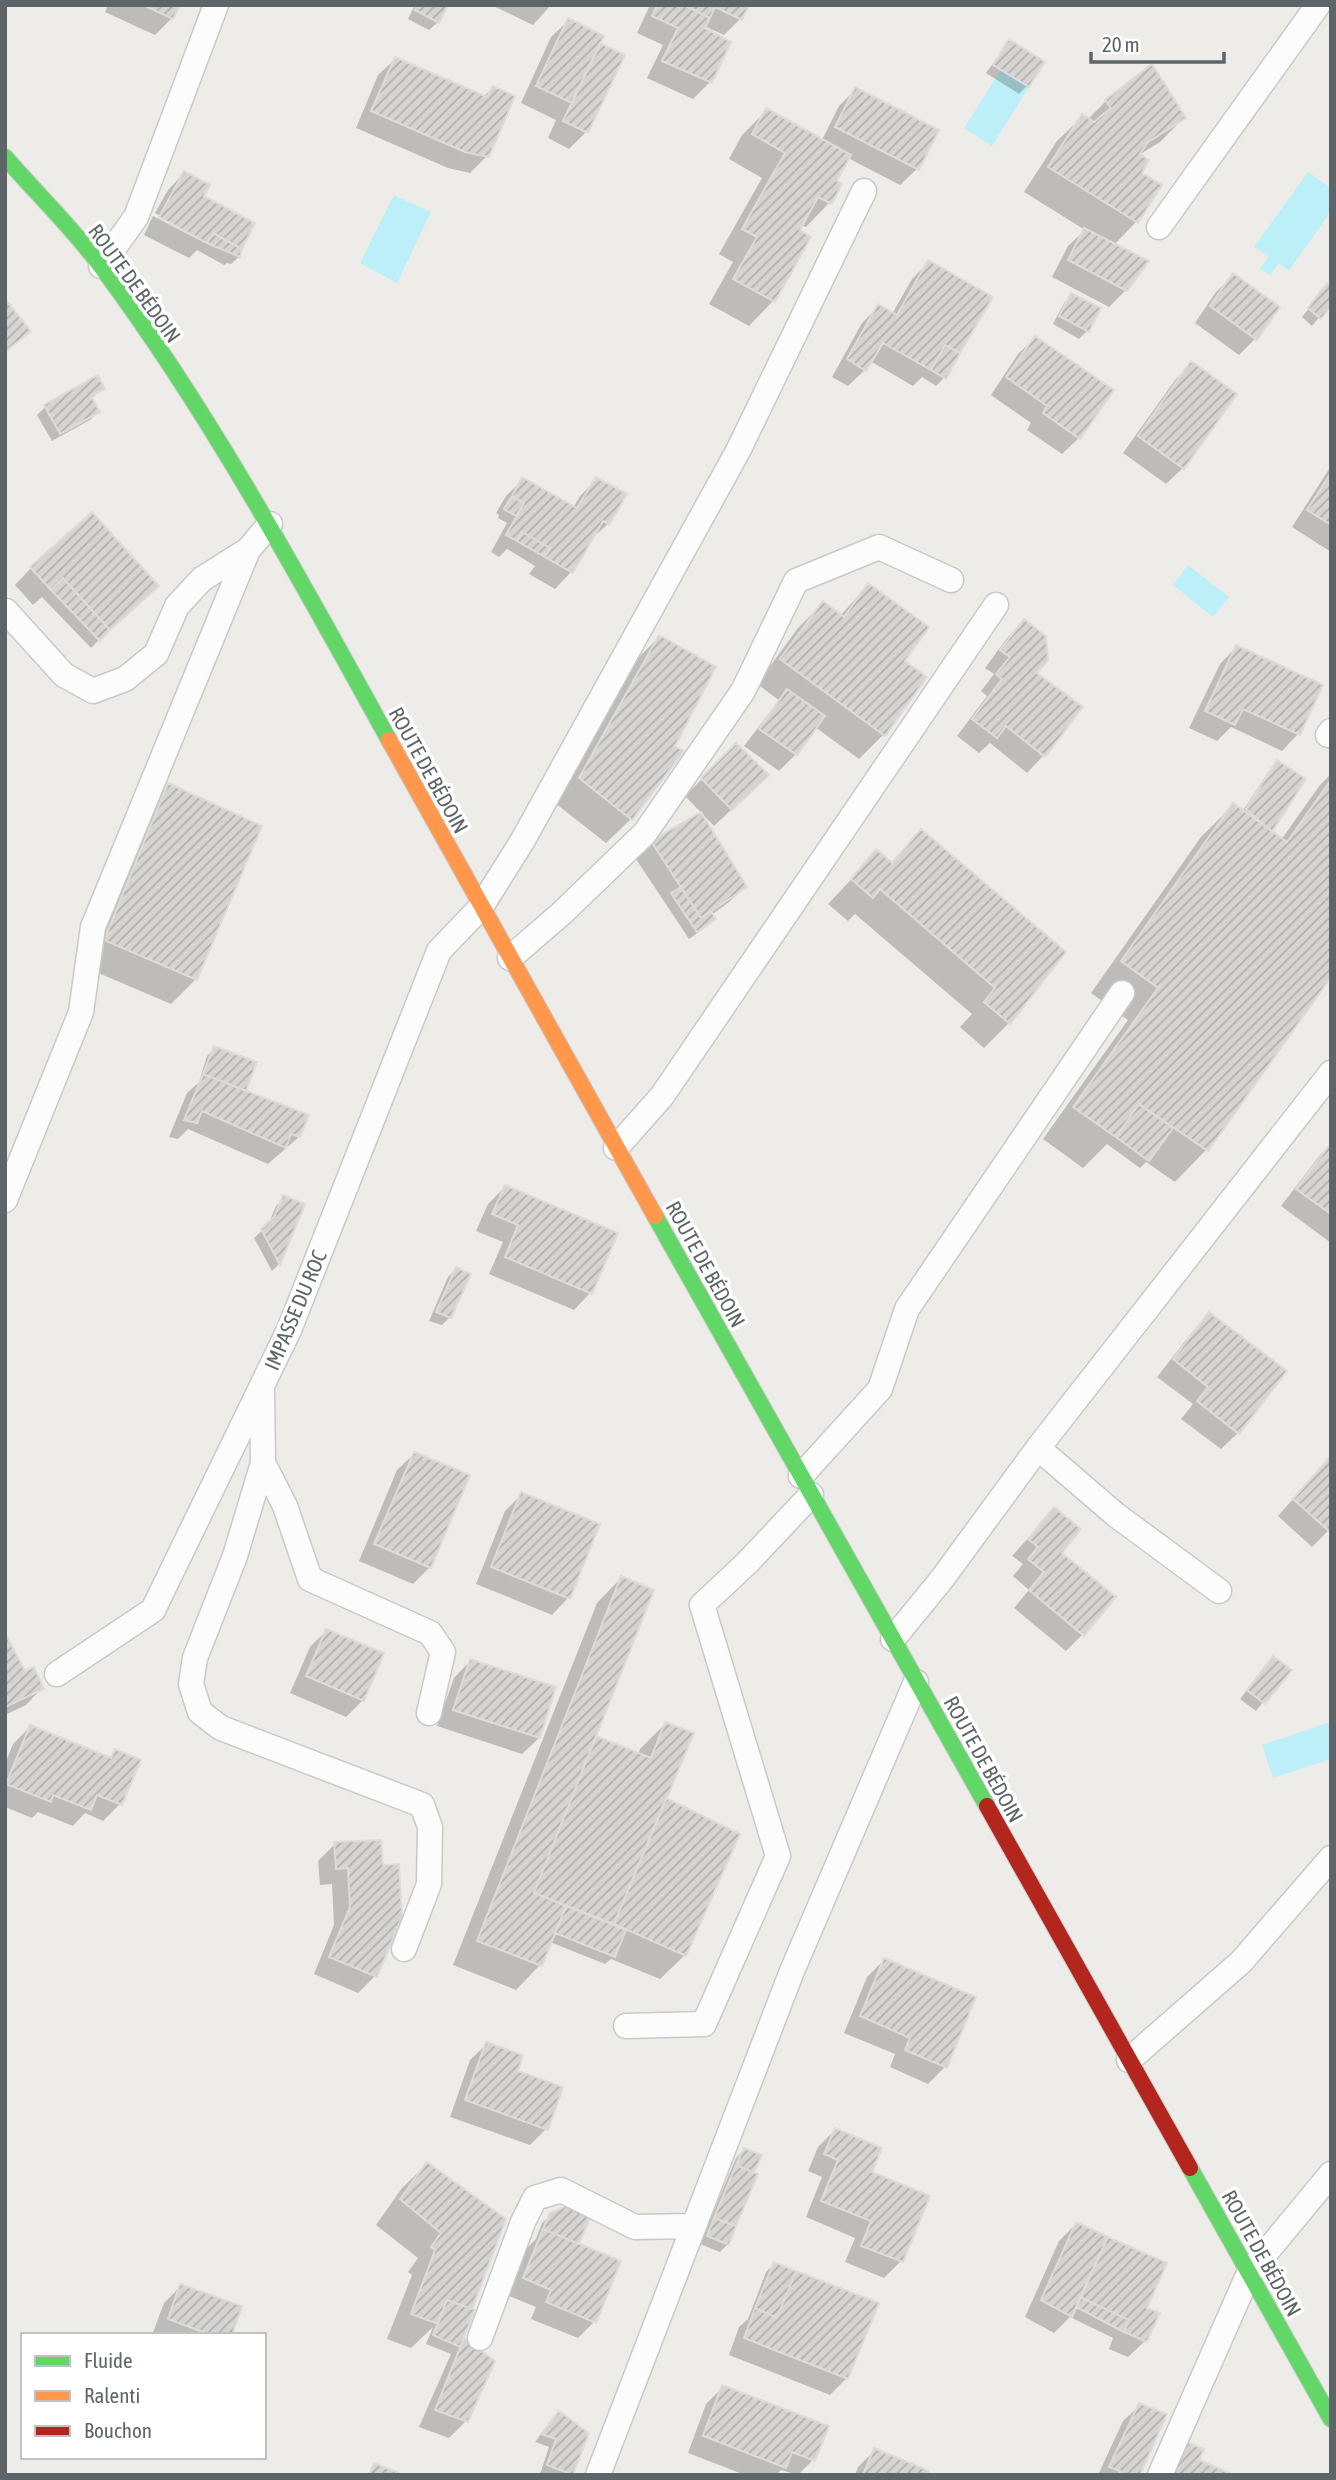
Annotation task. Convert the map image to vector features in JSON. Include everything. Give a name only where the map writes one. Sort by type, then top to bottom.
[{"type":"main road","name":"ROUTE DE BÉDOIN","points":[[5,157],[101,266],[150,335],[270,524],[481,907],[1331,2419]]},
{"type":"lane","points":[[101,266],[135,217],[216,5]]},
{"type":"lane","points":[[1159,227],[1318,5]]},
{"type":"lane","name":"IMPASSE DU ROC","points":[[57,1674],[153,1611],[289,1330],[439,951],[481,907],[523,840],[738,452],[864,191]]},
{"type":"lane","points":[[6,611],[64,675],[93,691],[125,680],[156,654],[177,606],[202,579],[248,550],[270,524]]},
{"type":"lane","points":[[510,958],[562,913],[645,833],[743,691],[796,580],[879,547],[951,580]]},
{"type":"lane","points":[[5,1199],[81,1012],[93,927],[248,550]]},
{"type":"lane","points":[[616,1148],[662,1096],[996,605]]},
{"type":"lane","points":[[626,2026],[705,2024],[778,1856],[702,1605],[747,1563],[880,1389],[907,1309],[1122,993]]},
{"type":"lane","points":[[893,1639],[942,1579],[1038,1448],[1331,1073]]},
{"type":"lane","points":[[262,1387],[263,1463],[235,1556],[195,1658],[191,1684],[200,1712],[220,1728],[422,1805],[430,1828],[429,1884],[404,1949]]},
{"type":"lane","points":[[1038,1448],[1116,1515],[1219,1591]]},
{"type":"lane","points":[[263,1463],[285,1506],[310,1579],[430,1633],[443,1652],[429,1713]]},
{"type":"lane","points":[[600,2474],[792,1971],[916,1682]]},
{"type":"lane","points":[[1129,2060],[1241,1962],[1331,1858]]},
{"type":"lane","points":[[1160,2475],[1249,2273],[1331,2175]]},
{"type":"lane","points":[[480,2338],[535,2197],[561,2190],[635,2227],[694,2226]]},
{"type":"water","points":[[1001,70],[1029,87],[992,146],[964,128]]},
{"type":"water","points":[[1308,172],[1331,188],[1331,211],[1289,271],[1279,263],[1270,275],[1260,269],[1269,256],[1254,247]]},
{"type":"water","points":[[394,195],[431,212],[397,283],[360,263]]},
{"type":"water","points":[[1188,565],[1229,597],[1213,617],[1173,585]]},
{"type":"water","points":[[1330,1722],[1331,1759],[1273,1778],[1262,1745]]},
{"type":"building","points":[[143,5],[180,5],[173,19]]},
{"type":"building","points":[[417,5],[448,5],[439,23],[415,10]]},
{"type":"building","points":[[657,5],[684,5],[710,18],[705,28],[731,42],[712,83],[662,61],[678,28],[652,16]]},
{"type":"building","points":[[684,5],[749,5],[742,20],[715,7],[710,18]]},
{"type":"building","points":[[568,18],[604,36],[572,103],[536,86]]},
{"type":"building","points":[[1009,39],[1045,62],[1029,87],[993,65]]},
{"type":"building","points":[[600,43],[625,55],[588,133],[563,121]]},
{"type":"building","points":[[395,57],[487,97],[493,86],[515,96],[489,157],[465,152],[371,111]]},
{"type":"building","points":[[1152,64],[1186,118],[1148,142],[1140,154],[1149,160],[1142,173],[1162,185],[1138,223],[1048,167],[1082,114],[1094,122],[1111,108],[1105,100]]},
{"type":"building","points":[[855,87],[939,130],[919,170],[835,127]]},
{"type":"building","points":[[766,108],[851,155],[837,181],[842,184],[832,204],[818,197],[800,230],[811,237],[775,302],[733,279],[757,237],[742,229],[785,153],[752,134]]},
{"type":"building","points":[[184,171],[210,185],[204,196],[255,223],[242,249],[213,233],[207,243],[159,217]]},
{"type":"building","points":[[1084,228],[1149,261],[1127,291],[1068,260]]},
{"type":"building","points":[[213,233],[242,249],[240,257],[207,243]]},
{"type":"building","points":[[928,260],[993,297],[960,353],[945,345],[931,370],[883,343],[866,371],[847,359],[878,304],[897,315]]},
{"type":"building","points":[[1233,273],[1280,307],[1257,340],[1210,306]]},
{"type":"building","points":[[1327,283],[1331,286],[1331,306],[1321,319],[1308,308]]},
{"type":"building","points":[[1071,293],[1101,308],[1089,332],[1059,316]]},
{"type":"building","points":[[5,299],[31,331],[5,352]]},
{"type":"building","points":[[1035,336],[1114,390],[1080,439],[1043,413],[1047,406],[1006,377]]},
{"type":"building","points":[[945,345],[960,353],[946,379],[931,370]]},
{"type":"building","points":[[1191,361],[1237,394],[1184,469],[1138,436]]},
{"type":"building","points":[[98,375],[105,389],[91,396],[100,412],[60,434],[44,405]]},
{"type":"building","points":[[1331,473],[1331,525],[1307,510]]},
{"type":"building","points":[[522,477],[577,508],[596,477],[627,494],[609,525],[603,521],[573,573],[545,557],[550,548],[522,532],[517,541],[506,535],[524,503],[512,496]]},
{"type":"building","points":[[512,496],[524,503],[516,516],[504,509]]},
{"type":"building","points":[[92,512],[159,586],[110,630],[63,578],[51,590],[30,567]]},
{"type":"building","points":[[522,532],[550,548],[545,557],[517,541]]},
{"type":"building","points":[[63,578],[110,630],[100,641],[51,590]]},
{"type":"building","points":[[868,583],[929,627],[905,661],[927,677],[885,736],[780,659],[823,601],[844,617]]},
{"type":"building","points":[[1024,619],[1046,636],[1048,660],[1037,673],[1083,707],[1045,757],[1006,726],[997,738],[972,719],[1002,679],[996,674],[1010,657],[1000,650]]},
{"type":"building","points":[[659,635],[716,667],[675,746],[684,751],[632,820],[579,778]]},
{"type":"building","points":[[1236,645],[1323,685],[1300,735],[1243,709],[1235,725],[1205,711]]},
{"type":"building","points":[[787,689],[825,716],[797,755],[759,729]]},
{"type":"building","points":[[736,743],[769,775],[732,810],[701,778]]},
{"type":"building","points":[[1277,760],[1306,779],[1272,832],[1246,809]]},
{"type":"building","points":[[1331,780],[1331,977],[1208,1151],[1139,1104],[1116,1137],[1073,1107],[1158,988],[1121,961],[1233,803],[1287,842]]},
{"type":"building","points":[[168,783],[262,826],[197,980],[106,941]]},
{"type":"building","points":[[701,812],[747,887],[701,918],[651,841]]},
{"type":"building","points":[[921,829],[1066,952],[1010,1024],[984,1002],[995,988],[880,889],[873,898],[851,879],[876,849],[892,863]]},
{"type":"building","points":[[681,887],[701,918],[711,911],[716,919],[697,932],[671,893]]},
{"type":"building","points":[[214,1046],[257,1062],[246,1091],[203,1074]]},
{"type":"building","points":[[203,1074],[309,1115],[300,1137],[291,1134],[286,1148],[202,1111],[197,1123],[184,1120]]},
{"type":"building","points":[[1139,1104],[1173,1128],[1149,1161],[1116,1137]]},
{"type":"building","points":[[1331,1143],[1331,1214],[1296,1189]]},
{"type":"building","points":[[505,1185],[618,1233],[592,1294],[505,1257],[518,1225],[492,1214]]},
{"type":"building","points":[[283,1195],[305,1204],[280,1265],[261,1229],[274,1217]]},
{"type":"building","points":[[456,1267],[471,1274],[451,1318],[436,1312]]},
{"type":"building","points":[[1209,1312],[1287,1371],[1239,1434],[1197,1401],[1208,1387],[1173,1359]]},
{"type":"building","points":[[414,1452],[470,1475],[431,1568],[374,1544]]},
{"type":"building","points":[[1331,1456],[1331,1531],[1330,1532],[1293,1499]]},
{"type":"building","points":[[521,1492],[600,1524],[570,1599],[491,1567]]},
{"type":"building","points":[[1054,1507],[1081,1529],[1062,1553],[1116,1597],[1084,1636],[1029,1590],[1044,1572],[1028,1559],[1038,1547],[1028,1539]]},
{"type":"building","points":[[621,1576],[654,1590],[534,1893],[566,1906],[542,1966],[477,1941]]},
{"type":"building","points":[[326,1629],[384,1653],[364,1701],[306,1676]]},
{"type":"building","points":[[5,1633],[25,1671],[34,1667],[44,1689],[5,1707]]},
{"type":"building","points":[[1273,1656],[1292,1670],[1265,1704],[1247,1690]]},
{"type":"building","points":[[470,1659],[556,1687],[540,1738],[453,1710]]},
{"type":"building","points":[[665,1722],[694,1733],[614,1924],[534,1893],[596,1736],[651,1758]]},
{"type":"building","points":[[30,1725],[111,1758],[115,1749],[141,1760],[122,1805],[97,1795],[91,1810],[53,1795],[51,1802],[6,1784]]},
{"type":"building","points":[[666,1798],[740,1834],[686,1956],[614,1924]]},
{"type":"building","points":[[381,1840],[383,1865],[399,1864],[402,1917],[377,1977],[329,1957],[350,1907],[348,1868],[336,1869],[334,1842]]},
{"type":"building","points":[[566,1906],[626,1930],[615,1957],[555,1933]]},
{"type":"building","points":[[884,1958],[976,1997],[947,2068],[905,2050],[910,2038],[860,2016]]},
{"type":"building","points":[[486,2042],[523,2055],[518,2071],[563,2087],[548,2130],[465,2100]]},
{"type":"building","points":[[835,2128],[882,2148],[872,2172],[930,2196],[903,2262],[861,2246],[871,2221],[821,2201],[838,2160],[824,2154]]},
{"type":"building","points":[[744,2148],[762,2155],[754,2173],[736,2165]]},
{"type":"building","points":[[427,2162],[506,2219],[472,2309],[447,2300],[438,2324],[411,2314],[435,2250],[431,2247],[441,2233],[400,2199]]},
{"type":"building","points":[[736,2165],[758,2174],[736,2226],[714,2218]]},
{"type":"building","points":[[568,2205],[591,2215],[579,2244],[543,2229],[550,2213]]},
{"type":"building","points":[[714,2218],[736,2226],[729,2245],[707,2236]]},
{"type":"building","points":[[1076,2222],[1108,2237],[1072,2317],[1041,2300]]},
{"type":"building","points":[[543,2229],[621,2261],[596,2323],[546,2302],[551,2290],[523,2278]]},
{"type":"building","points":[[1108,2237],[1167,2263],[1147,2308],[1160,2313],[1147,2342],[1124,2332],[1129,2320],[1080,2297]]},
{"type":"building","points":[[774,2262],[796,2271],[777,2318],[755,2308]]},
{"type":"building","points":[[796,2271],[879,2303],[848,2379],[744,2338],[755,2308],[777,2318]]},
{"type":"building","points":[[180,2284],[242,2306],[233,2333],[206,2333],[168,2319]]},
{"type":"building","points":[[1080,2297],[1129,2320],[1124,2332],[1076,2307]]},
{"type":"building","points":[[447,2300],[475,2310],[460,2347],[433,2335]]},
{"type":"building","points":[[464,2338],[495,2361],[468,2422],[435,2410]]},
{"type":"building","points":[[722,2385],[829,2426],[815,2461],[792,2452],[786,2468],[703,2436]]},
{"type":"building","points":[[1139,2403],[1167,2414],[1140,2475],[1119,2475],[1120,2471],[1109,2467]]},
{"type":"building","points":[[559,2411],[589,2433],[573,2475],[547,2465],[556,2439],[541,2434]]},
{"type":"building","points":[[1174,2437],[1204,2449],[1199,2460],[1234,2475],[1157,2475]]},
{"type":"building","points":[[874,2448],[929,2471],[927,2475],[863,2475]]},
{"type":"building","points":[[374,2463],[404,2475],[369,2475]]},
{"type":"traffic: fast","points":[[5,157],[92,254],[181,382],[253,499],[389,740]]},
{"type":"traffic: fast","points":[[655,1216],[987,1806]]},
{"type":"traffic: fast","points":[[1190,2168],[1331,2419]]},
{"type":"traffic: slow","points":[[389,740],[655,1216]]},
{"type":"traffic: jam","points":[[987,1806],[1190,2168]]}]
